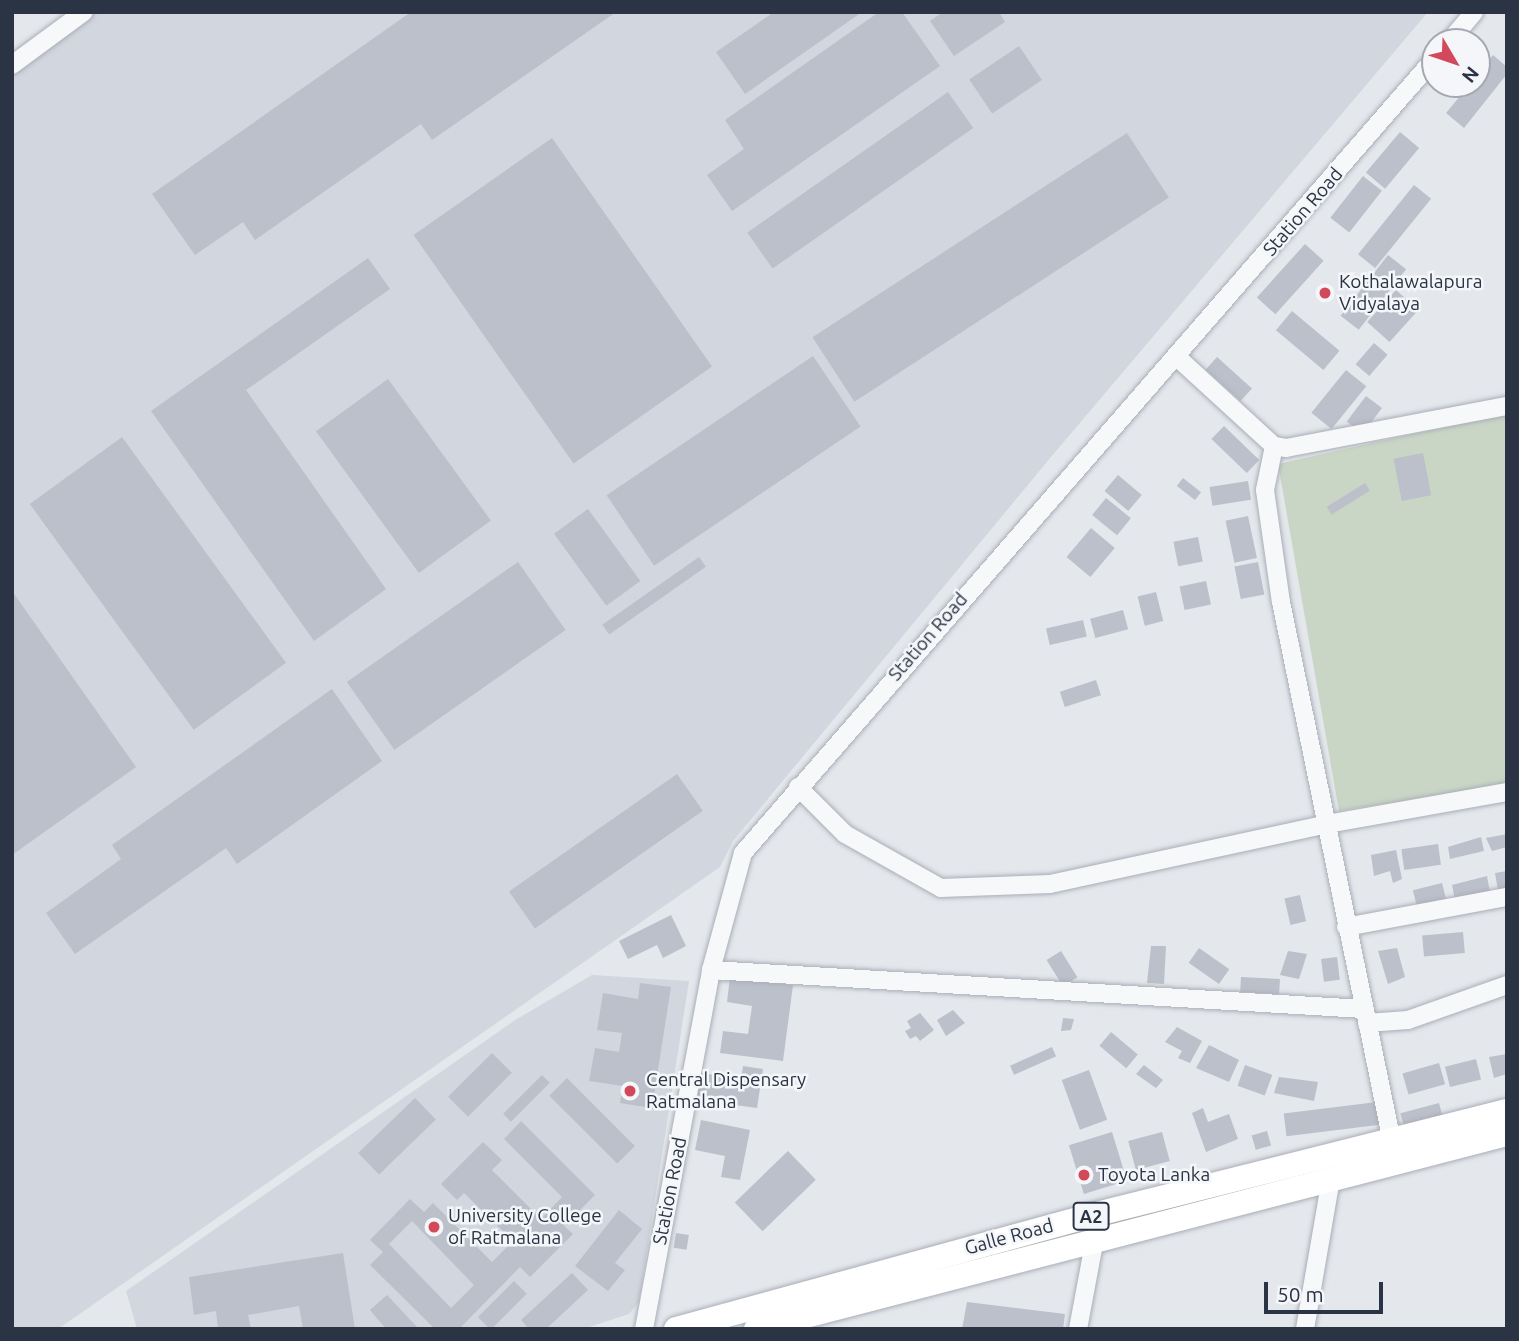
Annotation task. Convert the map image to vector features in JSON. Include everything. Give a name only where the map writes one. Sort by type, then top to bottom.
[{"type":"highway","name":"Galle Road","points":[[676,1329],[1089,1216],[1507,1111]]},
{"type":"highway","name":"Galle Road","points":[[756,1329],[1095,1238],[1507,1134]]},
{"type":"street","points":[[12,65],[84,12]]},
{"type":"street","points":[[1460,28],[1474,12]]},
{"type":"street","name":"Station Road","points":[[644,1329],[711,970],[743,853],[942,620],[1178,358],[1421,74]]},
{"type":"street","points":[[1178,358],[1274,446],[1315,444],[1507,406]]},
{"type":"street","points":[[1274,446],[1265,491],[1269,525],[1346,927],[1392,1142]]},
{"type":"street","points":[[799,787],[845,834],[941,888],[1050,884],[1326,824],[1507,792]]},
{"type":"street","points":[[1346,927],[1507,897]]},
{"type":"street","points":[[711,970],[1408,1020],[1507,985]]},
{"type":"street","points":[[1305,1329],[1331,1179]]},
{"type":"street","points":[[1077,1329],[1095,1238]]},
{"type":"shaded area","points":[[84,12],[1428,12],[1051,457],[733,841],[720,867],[58,1329],[12,1329],[12,64]]},
{"type":"shaded area","name":"University College of Ratmalana","points":[[592,975],[689,981],[639,1302],[629,1314],[583,1329],[137,1329],[126,1291],[517,1019]]},
{"type":"green space","points":[[1507,413],[1507,784],[1339,811],[1278,464]]},
{"type":"building","points":[[411,12],[616,12],[432,140],[421,124],[255,240],[243,222],[195,255],[152,194]]},
{"type":"building","points":[[774,12],[862,12],[745,94],[716,52]]},
{"type":"building","points":[[879,12],[902,12],[940,66],[732,211],[707,175],[744,149],[725,120]]},
{"type":"building","points":[[943,12],[999,12],[1005,22],[954,56],[930,21]]},
{"type":"building","points":[[1019,46],[1042,80],[992,114],[969,80]]},
{"type":"building","points":[[1493,55],[1507,67],[1507,74],[1491,94]]},
{"type":"building","points":[[948,92],[973,128],[773,269],[747,233]]},
{"type":"building","points":[[1458,98],[1488,98],[1464,128],[1446,113]]},
{"type":"building","points":[[1400,132],[1419,148],[1385,189],[1366,173]]},
{"type":"building","points":[[1127,133],[1169,198],[854,402],[812,337]]},
{"type":"building","points":[[552,138],[712,367],[574,463],[414,235]]},
{"type":"building","points":[[1363,176],[1382,191],[1349,233],[1330,218]]},
{"type":"building","points":[[1414,185],[1431,199],[1375,268],[1358,254]]},
{"type":"building","points":[[1305,244],[1324,261],[1275,314],[1257,298]]},
{"type":"building","points":[[1388,255],[1406,269],[1359,330],[1341,316]]},
{"type":"building","points":[[368,258],[390,289],[246,390],[386,589],[314,641],[151,411]]},
{"type":"building","points":[[1396,290],[1418,310],[1390,342],[1367,322]]},
{"type":"building","points":[[1292,311],[1339,351],[1323,370],[1276,330]]},
{"type":"building","points":[[1374,343],[1388,355],[1369,376],[1356,364]]},
{"type":"building","points":[[813,356],[861,426],[654,566],[607,495]]},
{"type":"building","points":[[1217,357],[1252,388],[1241,401],[1206,370]]},
{"type":"building","points":[[1346,370],[1366,386],[1332,429],[1311,413]]},
{"type":"building","points":[[388,379],[491,521],[419,573],[316,431]]},
{"type":"building","points":[[1366,396],[1382,408],[1363,434],[1347,422]]},
{"type":"building","points":[[1224,426],[1259,460],[1247,473],[1211,439]]},
{"type":"building","points":[[122,437],[286,663],[194,730],[30,504]]},
{"type":"building","points":[[1423,453],[1431,495],[1402,501],[1394,459]]},
{"type":"building","points":[[1118,475],[1142,495],[1128,511],[1105,491]]},
{"type":"building","points":[[1183,478],[1201,492],[1195,500],[1177,486]]},
{"type":"building","points":[[1248,481],[1251,500],[1212,506],[1209,487]]},
{"type":"building","points":[[1365,483],[1370,491],[1332,514],[1327,507]]},
{"type":"building","points":[[1106,498],[1131,518],[1117,535],[1092,515]]},
{"type":"building","points":[[588,509],[640,581],[606,606],[554,534]]},
{"type":"building","points":[[1248,516],[1257,558],[1234,563],[1226,521]]},
{"type":"building","points":[[1091,528],[1115,548],[1090,577],[1067,557]]},
{"type":"building","points":[[1198,537],[1203,562],[1178,566],[1173,542]]},
{"type":"building","points":[[699,557],[706,567],[609,635],[602,625]]},
{"type":"building","points":[[518,562],[566,630],[394,750],[347,682]]},
{"type":"building","points":[[1258,562],[1264,594],[1241,599],[1234,567]]},
{"type":"building","points":[[1206,581],[1211,604],[1185,610],[1180,587]]},
{"type":"building","points":[[12,591],[136,767],[12,855]]},
{"type":"building","points":[[1156,592],[1163,621],[1145,626],[1138,597]]},
{"type":"building","points":[[1123,610],[1128,629],[1095,638],[1090,619]]},
{"type":"building","points":[[1083,620],[1087,637],[1050,645],[1046,629]]},
{"type":"building","points":[[1096,680],[1101,695],[1065,707],[1060,692]]},
{"type":"building","points":[[332,689],[382,761],[237,864],[226,848],[75,954],[46,913],[121,859],[112,845]]},
{"type":"building","points":[[677,774],[703,811],[535,928],[509,892]]},
{"type":"building","points":[[1507,834],[1507,847],[1492,851],[1486,838]]},
{"type":"building","points":[[1481,837],[1484,851],[1450,859],[1448,847]]},
{"type":"building","points":[[1438,844],[1441,865],[1404,870],[1401,849]]},
{"type":"building","points":[[1396,850],[1402,879],[1393,883],[1390,871],[1374,876],[1371,855]]},
{"type":"building","points":[[1507,871],[1507,894],[1499,896],[1495,873]]},
{"type":"building","points":[[1487,876],[1490,893],[1455,899],[1452,885]]},
{"type":"building","points":[[1442,883],[1446,899],[1417,906],[1413,890]]},
{"type":"building","points":[[1300,895],[1306,921],[1290,925],[1284,899]]},
{"type":"building","points":[[671,915],[686,946],[663,958],[657,945],[628,959],[619,941]]},
{"type":"building","points":[[1463,932],[1465,953],[1424,956],[1422,936]]},
{"type":"building","points":[[1151,946],[1166,946],[1164,984],[1147,983]]},
{"type":"building","points":[[1199,948],[1229,969],[1219,984],[1189,963]]},
{"type":"building","points":[[1397,948],[1405,977],[1388,984],[1378,951]]},
{"type":"building","points":[[1061,951],[1077,977],[1063,986],[1047,960]]},
{"type":"building","points":[[1288,951],[1307,954],[1299,979],[1280,975]]},
{"type":"building","points":[[1337,957],[1340,980],[1324,982],[1321,959]]},
{"type":"building","points":[[730,977],[793,985],[783,1061],[720,1053],[723,1031],[748,1034],[752,1006],[727,1002]]},
{"type":"building","points":[[1241,977],[1280,979],[1279,994],[1240,992]]},
{"type":"building","points":[[640,983],[671,987],[652,1108],[620,1103],[623,1086],[589,1081],[595,1048],[619,1052],[622,1033],[597,1030],[603,993],[638,999]]},
{"type":"building","points":[[953,1010],[965,1023],[946,1036],[937,1020]]},
{"type":"building","points":[[920,1013],[934,1030],[920,1041],[916,1036],[910,1039],[905,1031],[911,1028],[907,1021]]},
{"type":"building","points":[[1063,1018],[1074,1019],[1071,1030],[1061,1031]]},
{"type":"building","points":[[1177,1027],[1202,1041],[1190,1063],[1178,1058],[1182,1051],[1165,1042]]},
{"type":"building","points":[[1111,1032],[1138,1054],[1126,1068],[1099,1046]]},
{"type":"building","points":[[1209,1045],[1239,1060],[1229,1082],[1196,1068]]},
{"type":"building","points":[[1052,1047],[1056,1056],[1014,1075],[1010,1066]]},
{"type":"building","points":[[492,1053],[512,1073],[468,1117],[448,1097]]},
{"type":"building","points":[[1507,1054],[1507,1074],[1494,1078],[1489,1057]]},
{"type":"building","points":[[1476,1059],[1481,1079],[1450,1087],[1445,1067]]},
{"type":"building","points":[[1439,1063],[1445,1084],[1409,1095],[1402,1073]]},
{"type":"building","points":[[1144,1065],[1163,1080],[1156,1088],[1136,1074]]},
{"type":"building","points":[[1245,1065],[1272,1075],[1265,1096],[1237,1086]]},
{"type":"building","points":[[743,1066],[763,1069],[757,1108],[697,1100],[701,1073],[741,1079]]},
{"type":"building","points":[[1089,1070],[1107,1120],[1080,1130],[1062,1080]]},
{"type":"building","points":[[542,1075],[550,1083],[511,1122],[503,1114]]},
{"type":"building","points":[[1279,1077],[1318,1082],[1314,1101],[1274,1093]]},
{"type":"building","points":[[567,1078],[635,1146],[617,1164],[549,1096]]},
{"type":"building","points":[[415,1098],[436,1120],[379,1174],[358,1153]]},
{"type":"building","points":[[1377,1102],[1380,1125],[1287,1136],[1284,1113]]},
{"type":"building","points":[[1439,1103],[1443,1118],[1405,1129],[1400,1113]]},
{"type":"building","points":[[1203,1108],[1208,1122],[1229,1114],[1238,1139],[1206,1152],[1192,1113]]},
{"type":"building","points":[[701,1120],[750,1130],[740,1180],[721,1177],[725,1156],[695,1150]]},
{"type":"building","points":[[521,1121],[595,1195],[564,1226],[573,1234],[530,1277],[520,1267],[459,1329],[435,1329],[370,1265],[383,1252],[370,1240],[410,1199],[424,1212],[433,1203],[492,1262],[513,1241],[464,1193],[457,1200],[441,1184],[483,1142],[502,1160],[492,1170],[541,1219],[562,1197],[504,1139]],"holes":[[[412,1221],[474,1285],[451,1308],[389,1244]]]},
{"type":"building","points":[[1267,1131],[1271,1145],[1256,1150],[1252,1135]]},
{"type":"building","points":[[1112,1132],[1127,1181],[1084,1194],[1069,1145]]},
{"type":"building","points":[[1162,1132],[1170,1161],[1136,1170],[1128,1141]]},
{"type":"building","points":[[788,1151],[816,1180],[763,1231],[735,1202]]},
{"type":"building","points":[[619,1210],[642,1229],[615,1263],[625,1270],[608,1291],[575,1266]]},
{"type":"building","points":[[676,1233],[689,1235],[686,1250],[674,1248]]},
{"type":"building","points":[[343,1253],[355,1329],[303,1329],[299,1306],[248,1315],[251,1329],[218,1329],[216,1311],[194,1315],[189,1277]]},
{"type":"building","points":[[572,1273],[588,1290],[546,1329],[529,1329],[521,1320]]},
{"type":"building","points":[[514,1281],[527,1294],[491,1329],[478,1317]]},
{"type":"building","points":[[387,1295],[417,1327],[415,1329],[386,1329],[370,1310]]},
{"type":"building","points":[[967,1302],[1065,1314],[1063,1329],[962,1329]]},
{"type":"place","name":"Kothalawalapura Vidyalaya","points":[[1325,293]]},
{"type":"place","name":"Central Dispensary Ratmalana","points":[[630,1091]]},
{"type":"place","name":"Toyota Lanka","points":[[1084,1175]]},
{"type":"place","name":"University College of Ratmalana","points":[[434,1227]]}]
